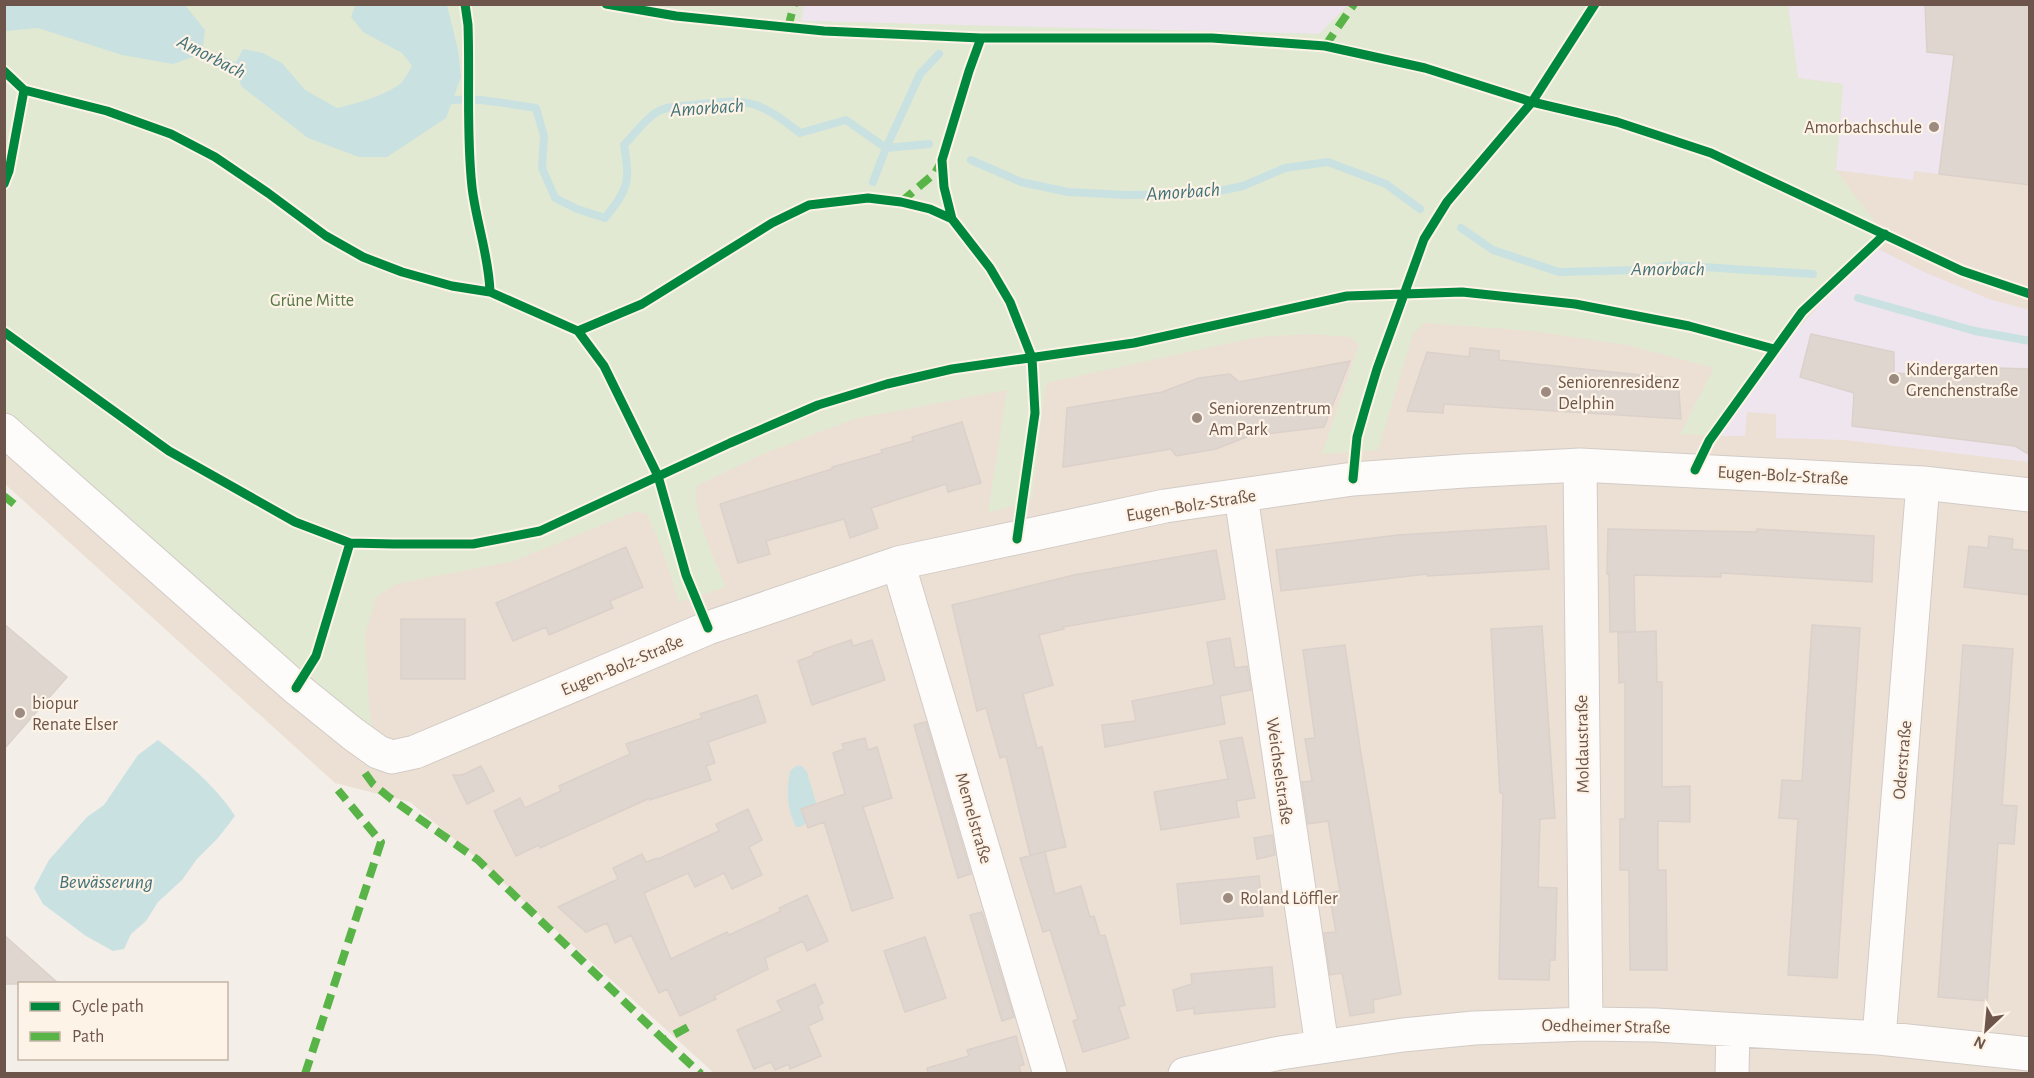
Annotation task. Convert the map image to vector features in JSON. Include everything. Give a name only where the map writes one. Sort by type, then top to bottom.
[{"type":"street","name":"Eugen-Bolz-Straße","points":[[4,430],[296,688],[378,752],[392,757],[416,752],[708,628],[898,563],[1165,506],[1353,479],[1580,465],[1923,483],[2030,495]]},
{"type":"street","name":"Moldaustraße","points":[[1580,465],[1586,1024]]},
{"type":"street","name":"Oderstraße","points":[[1879,1038],[1923,483]]},
{"type":"street","name":"Weichselstraße","points":[[1241,496],[1322,1046]]},
{"type":"street","name":"Memelstraße","points":[[898,563],[1050,1074]]},
{"type":"street","name":"Oedheimer Straße","points":[[1185,1074],[1322,1046],[1474,1028],[1586,1024],[1879,1038],[2030,1054]]},
{"type":"street","points":[[1732,1074],[1733,1030]]},
{"type":"shaded area","points":[[804,4],[1348,5],[1319,34],[801,21]]},
{"type":"shaded area","points":[[4,5],[2029,5],[2029,1073],[714,1073],[473,855],[410,802],[335,783],[5,484]]},
{"type":"shaded area","name":"Amorbachschule","points":[[1788,5],[2029,5],[2029,185],[1914,171],[1913,180],[1836,170],[1843,84],[1798,78]]},
{"type":"shaded area","name":"Kindergarten Grenchenstraße","points":[[1878,249],[1924,272],[1989,299],[2029,310],[2029,462],[1845,440],[1776,438],[1776,414],[1747,412],[1745,436],[1718,436],[1781,347],[1838,285]]},
{"type":"green space","name":"Grüne Mitte","points":[[804,4],[801,21],[1319,34],[1348,5],[1788,5],[1798,78],[1843,84],[1836,170],[1889,241],[1839,283],[1817,307],[1775,357],[1718,436],[1680,434],[1714,368],[1627,345],[1533,331],[1424,323],[1413,334],[1378,450],[1322,454],[1359,345],[1351,337],[1310,334],[1258,337],[1046,383],[1032,500],[988,513],[1007,390],[854,419],[763,454],[696,486],[697,510],[726,587],[679,602],[665,557],[647,514],[636,511],[514,561],[396,584],[376,597],[365,636],[369,706],[373,732],[5,423],[5,5]]},
{"type":"water","points":[[5,4],[185,5],[205,30],[202,54],[173,64],[122,55],[38,28],[5,31]]},
{"type":"water","points":[[355,5],[447,5],[458,50],[461,77],[446,118],[387,157],[359,157],[308,138],[241,86],[235,64],[243,49],[263,53],[282,63],[305,90],[337,108],[388,91],[401,83],[412,66],[402,53],[363,32],[351,17]]},
{"type":"water","name":"Bewässerung","points":[[158,740],[210,785],[235,816],[218,838],[197,859],[182,880],[158,902],[146,921],[131,934],[124,949],[113,951],[86,936],[43,904],[34,888],[49,860],[87,817],[104,805],[138,755]]},
{"type":"water","points":[[796,766],[802,766],[807,772],[816,803],[801,809],[806,823],[800,827],[796,827],[788,800],[790,771]]},
{"type":"building","points":[[1925,4],[2030,4],[2030,185],[1939,174],[1954,55],[1927,52]]},
{"type":"building","points":[[1811,334],[1894,352],[1894,373],[1931,375],[1932,366],[2030,369],[2030,455],[2015,446],[1852,426],[1854,393],[1800,377]]},
{"type":"building","name":"Seniorenresidenz Delphin","points":[[1470,348],[1499,351],[1499,360],[1678,379],[1681,419],[1444,404],[1443,413],[1407,411],[1427,352],[1469,357]]},
{"type":"building","name":"Seniorenzentrum Am Park","points":[[1350,361],[1324,427],[1249,436],[1216,449],[1176,456],[1171,449],[1063,467],[1067,408],[1162,392],[1199,378],[1230,374],[1239,382]]},
{"type":"building","points":[[962,422],[981,483],[948,492],[946,484],[871,508],[878,528],[850,538],[844,519],[766,541],[770,554],[738,563],[720,504],[882,453],[881,450],[913,441],[912,437]]},
{"type":"building","points":[[1546,526],[1549,569],[1427,576],[1427,574],[1281,591],[1276,550],[1398,535]]},
{"type":"building","points":[[1608,529],[1756,532],[1757,529],[1874,536],[1872,582],[1721,573],[1721,577],[1634,575],[1635,631],[1610,632],[1609,574],[1607,574]]},
{"type":"building","points":[[1989,536],[2013,539],[2012,549],[2030,551],[2030,595],[1964,587],[1969,546],[1988,548]]},
{"type":"building","points":[[626,547],[643,587],[610,601],[613,608],[549,635],[546,627],[513,641],[496,603]]},
{"type":"building","points":[[1216,550],[1225,599],[1063,627],[1064,629],[1039,635],[1053,685],[1023,694],[1037,748],[1042,747],[1066,847],[1030,855],[1006,756],[1000,758],[986,708],[977,711],[952,605],[1074,575]]},
{"type":"building","points":[[401,619],[465,619],[465,679],[401,679]]},
{"type":"building","name":"biopur Renate Elser","points":[[4,624],[67,677],[4,749]]},
{"type":"building","points":[[1812,625],[1860,628],[1837,978],[1788,975],[1798,819],[1779,818],[1782,780],[1802,781]]},
{"type":"building","points":[[1542,626],[1555,818],[1540,819],[1538,887],[1557,888],[1555,960],[1550,960],[1549,980],[1499,979],[1503,793],[1500,793],[1491,629]]},
{"type":"building","points":[[1656,631],[1657,682],[1662,682],[1662,787],[1690,786],[1690,822],[1658,821],[1658,870],[1666,870],[1667,970],[1630,970],[1629,870],[1620,870],[1620,819],[1625,819],[1625,682],[1619,683],[1618,633]]},
{"type":"building","points":[[1230,638],[1235,668],[1247,666],[1251,690],[1220,696],[1225,724],[1105,747],[1102,725],[1136,721],[1132,701],[1214,685],[1207,642]]},
{"type":"building","points":[[851,640],[853,646],[872,640],[885,680],[812,705],[798,661],[814,655],[813,653]]},
{"type":"building","points":[[1345,645],[1401,994],[1373,1000],[1374,1012],[1350,1016],[1342,973],[1330,975],[1324,933],[1336,932],[1329,893],[1340,891],[1328,821],[1308,824],[1302,782],[1312,781],[1305,739],[1315,738],[1303,650]]},
{"type":"building","points":[[1963,645],[2013,649],[2002,805],[2017,806],[2014,844],[1998,843],[1987,1001],[1938,997]]},
{"type":"building","points":[[757,695],[766,722],[708,742],[715,763],[706,766],[711,780],[650,800],[650,798],[540,848],[539,845],[516,856],[494,811],[520,798],[525,808],[561,791],[559,786],[630,754],[626,744],[702,718],[700,714]]},
{"type":"building","points":[[926,722],[971,874],[958,878],[914,725]]},
{"type":"building","points":[[1242,737],[1255,798],[1236,801],[1239,817],[1161,830],[1154,792],[1228,779],[1220,741]]},
{"type":"building","points":[[865,738],[868,750],[877,747],[892,798],[863,807],[893,898],[852,911],[824,822],[808,828],[801,809],[845,794],[833,753],[844,749],[842,744]]},
{"type":"building","points":[[481,766],[494,791],[467,804],[453,775],[462,775]]},
{"type":"building","points":[[748,809],[762,840],[749,847],[762,875],[732,889],[724,873],[695,887],[688,873],[644,893],[671,959],[727,932],[729,935],[781,911],[779,908],[807,895],[828,941],[807,951],[803,941],[765,958],[768,969],[714,996],[716,999],[680,1016],[667,989],[659,993],[631,935],[615,943],[607,923],[586,932],[558,907],[618,879],[613,868],[642,854],[646,862],[658,859],[719,831],[716,824]]},
{"type":"building","points":[[1272,835],[1275,855],[1257,859],[1254,838]]},
{"type":"building","points":[[1045,852],[1055,894],[1081,886],[1090,917],[1094,916],[1100,936],[1105,935],[1125,1005],[1119,1007],[1129,1038],[1083,1052],[1073,1021],[1078,1019],[1050,930],[1043,932],[1020,858]]},
{"type":"building","points":[[1259,876],[1263,916],[1181,924],[1177,884]]},
{"type":"building","points":[[982,912],[1014,1017],[1002,1021],[970,915]]},
{"type":"building","points":[[4,935],[57,982],[18,982],[18,984],[4,984]]},
{"type":"building","points":[[925,937],[946,998],[905,1012],[884,951]]},
{"type":"building","points":[[1272,967],[1275,1007],[1194,1014],[1194,1008],[1177,1011],[1173,990],[1192,984],[1191,974]]},
{"type":"building","points":[[815,984],[823,1003],[818,1006],[823,1019],[808,1026],[821,1056],[790,1069],[789,1064],[775,1070],[771,1062],[754,1069],[737,1030],[782,1011],[777,1001]]},
{"type":"building","points":[[1016,1036],[1024,1065],[1019,1066],[1021,1074],[928,1074],[927,1068],[969,1056],[967,1050]]},
{"type":"waterway","name":"Amorbach","points":[[195,49],[241,69]]},
{"type":"waterway","points":[[873,182],[920,74],[939,54]]},
{"type":"waterway","name":"Amorbach","points":[[444,101],[478,100],[536,108],[544,136],[542,168],[555,198],[577,209],[605,218],[619,199],[626,184],[627,168],[624,145],[653,115],[669,107],[739,102],[761,107],[773,113],[800,133],[846,120],[886,148],[929,144]]},
{"type":"waterway","name":"Amorbach","points":[[971,160],[1021,182],[1068,192],[1127,195],[1204,194],[1243,186],[1285,168],[1328,162],[1386,184],[1420,209]]},
{"type":"waterway","name":"Amorbach","points":[[1461,228],[1493,250],[1559,272],[1639,270],[1672,265],[1813,274]]},
{"type":"waterway","name":"Amorbach","points":[[1858,298],[1975,331],[2030,341]]},
{"type":"marked path","points":[[788,28],[794,4]]},
{"type":"marked path","points":[[1325,46],[1354,4]]},
{"type":"marked path","points":[[901,202],[935,173],[941,162]]},
{"type":"marked path","points":[[4,496],[14,504]]},
{"type":"marked path","points":[[365,773],[373,784],[390,798],[478,860],[664,1040],[692,1025]]},
{"type":"marked path","points":[[305,1074],[381,842],[338,790]]},
{"type":"marked path","points":[[664,1040],[701,1074]]},
{"type":"cycle path","points":[[465,4],[468,25],[470,167],[490,292]]},
{"type":"cycle path","points":[[606,4],[676,16],[824,31],[981,38],[1212,38],[1325,46],[1425,68],[1532,102],[1617,122],[1711,153],[1962,271],[2030,294]]},
{"type":"cycle path","points":[[1353,479],[1357,437],[1365,409],[1424,239],[1447,202],[1532,102],[1595,4]]},
{"type":"cycle path","points":[[981,38],[942,160],[944,187],[952,219],[990,268],[1010,302],[1032,358],[1035,413],[1017,539]]},
{"type":"cycle path","points":[[4,71],[24,90],[107,111],[171,134],[215,157],[326,236],[363,257],[402,272],[452,286],[490,292],[578,331],[604,366],[658,476],[686,575],[708,628]]},
{"type":"cycle path","points":[[4,184],[9,171],[24,90]]},
{"type":"cycle path","points":[[578,331],[642,304],[772,223],[809,205],[868,198],[901,202],[930,209],[952,219]]},
{"type":"cycle path","points":[[1695,470],[1709,441],[1802,312],[1885,234]]},
{"type":"cycle path","points":[[4,332],[169,451],[295,522],[350,543],[393,544],[473,544],[540,531],[818,405],[887,384],[952,369],[1134,343],[1347,296],[1462,292],[1575,304],[1689,326],[1774,349]]},
{"type":"cycle path","points":[[296,688],[316,656],[350,543]]},
{"type":"place","name":"Amorbachschule","points":[[1934,127]]},
{"type":"place","name":"Kindergarten Grenchenstraße","points":[[1894,379]]},
{"type":"place","name":"Seniorenresidenz Delphin","points":[[1546,392]]},
{"type":"place","name":"Seniorenzentrum Am Park","points":[[1197,418]]},
{"type":"place","name":"biopur Renate Elser","points":[[20,713]]},
{"type":"place","name":"Roland Löffler","points":[[1228,898]]}]
